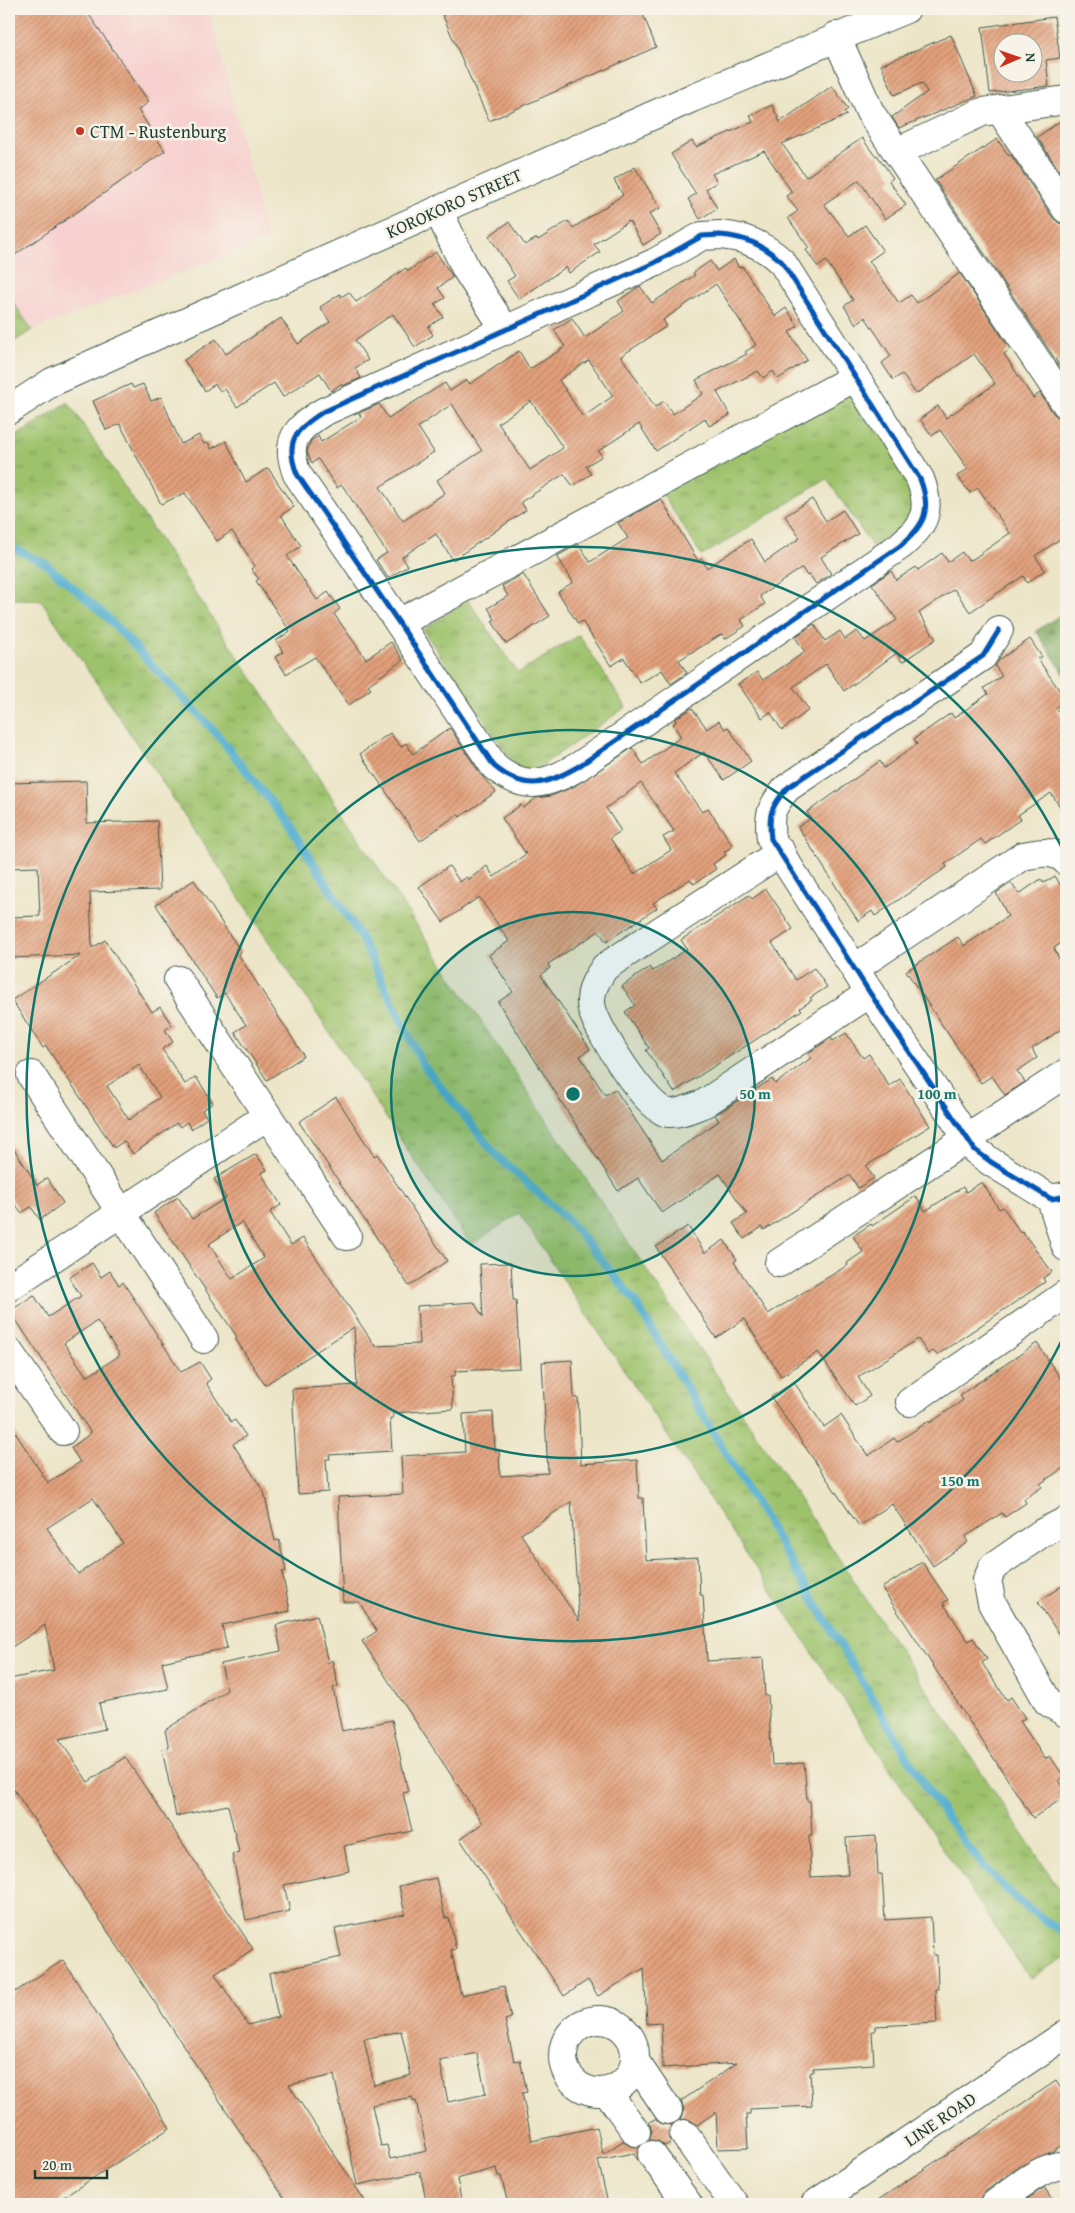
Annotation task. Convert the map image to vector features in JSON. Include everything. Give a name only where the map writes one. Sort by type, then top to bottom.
[{"type":"street","name":"KOROKORO STREET","points":[[9,410],[52,382],[438,210],[836,36],[906,9]]},
{"type":"street","points":[[836,36],[870,112],[1066,404]]},
{"type":"street","points":[[897,152],[982,112],[1066,100]]},
{"type":"street","points":[[1000,110],[1066,209]]},
{"type":"street","points":[[438,210],[466,269],[506,331]]},
{"type":"street","points":[[702,236],[738,236],[759,245],[782,262],[854,378],[920,479],[925,493],[926,507],[923,520],[916,532],[892,552],[564,775],[545,783],[527,784],[506,776],[494,766],[400,623],[296,474],[291,459],[294,436],[307,422],[324,412],[654,263],[702,236]]},
{"type":"street","points":[[400,623],[854,378]]},
{"type":"street","points":[[999,630],[983,656],[786,788],[774,802],[769,819],[771,839],[870,993],[975,1150],[991,1162],[1059,1197],[1066,1248]]},
{"type":"street","points":[[781,852],[605,967],[595,980],[591,992],[592,1009],[598,1026],[640,1092],[654,1106],[667,1113],[685,1111],[705,1103],[870,993]]},
{"type":"street","points":[[855,968],[1023,856],[1038,852],[1056,853],[1066,861]]},
{"type":"street","points":[[178,980],[347,1236]]},
{"type":"street","points":[[779,1263],[1066,1073]]},
{"type":"street","points":[[31,1075],[204,1339]]},
{"type":"street","points":[[9,1287],[123,1214],[267,1116]]},
{"type":"street","points":[[910,1402],[1066,1294]]},
{"type":"street","points":[[9,1352],[63,1431]]},
{"type":"street","points":[[1066,1521],[1042,1533],[993,1567],[987,1580],[992,1603],[1048,1702],[1066,1713]]},
{"type":"street","points":[[598,2020],[614,2023],[629,2037],[634,2048],[635,2061],[631,2072],[624,2082],[607,2092],[593,2092],[582,2088],[573,2081],[567,2072],[564,2061],[564,2049],[573,2031],[586,2023],[598,2020]]},
{"type":"street","name":"LINE ROAD","points":[[815,2204],[1066,2034]]},
{"type":"street","points":[[635,2061],[668,2110]]},
{"type":"street","points":[[607,2092],[636,2132]]},
{"type":"street","points":[[684,2134],[734,2204]]},
{"type":"street","points":[[652,2155],[688,2204]]},
{"type":"street","points":[[995,2204],[1042,2171],[1056,2164],[1066,2166]]},
{"type":"shaded area","points":[[9,9],[209,9],[267,239],[32,330],[9,296]]},
{"type":"green space","points":[[9,296],[32,330],[9,345]]},
{"type":"green space","points":[[841,391],[855,395],[931,508],[872,546],[827,479],[702,556],[659,489]]},
{"type":"green space","points":[[68,402],[1060,1890],[1066,1890],[1066,1956],[1030,1979],[519,1213],[471,1245],[41,600],[9,599],[9,441]]},
{"type":"green space","points":[[468,600],[518,673],[579,635],[626,707],[524,778],[423,630]]},
{"type":"green space","points":[[1066,611],[1066,677],[1036,631]]},
{"type":"building","name":"CTM - Rustenburg","points":[[9,9],[85,9],[149,102],[138,110],[165,151],[9,259]]},
{"type":"building","points":[[440,9],[641,9],[656,47],[489,121]]},
{"type":"building","points":[[1054,17],[1060,58],[1046,60],[1049,86],[990,93],[982,27]]},
{"type":"building","points":[[951,35],[977,96],[899,128],[892,117],[927,92],[922,83],[894,95],[881,65]]},
{"type":"building","points":[[832,86],[848,109],[844,112],[847,115],[782,144],[806,177],[862,138],[875,156],[877,155],[893,178],[889,181],[906,205],[885,219],[859,180],[824,204],[849,236],[865,225],[883,251],[869,261],[899,303],[911,295],[917,303],[960,273],[1010,349],[1004,354],[1033,398],[1040,393],[1053,413],[1059,418],[1066,420],[1066,535],[1035,556],[1045,570],[1027,583],[1023,576],[970,612],[954,589],[919,613],[936,639],[902,662],[897,653],[844,691],[826,664],[793,687],[809,710],[782,730],[770,712],[762,718],[738,684],[757,672],[763,680],[805,652],[795,637],[814,624],[825,641],[840,631],[845,639],[857,631],[865,641],[897,620],[872,584],[891,571],[896,580],[916,567],[918,570],[942,553],[948,562],[962,552],[968,560],[973,559],[1010,533],[978,488],[970,493],[957,476],[968,469],[940,430],[932,436],[920,419],[938,406],[946,418],[995,384],[974,354],[916,394],[902,374],[893,380],[882,363],[891,356],[865,317],[856,324],[844,306],[853,300],[826,261],[818,267],[806,250],[809,248],[788,218],[798,211],[786,196],[792,192],[764,151],[712,174],[717,182],[706,189],[717,208],[700,219],[688,199],[696,194],[671,154],[692,141],[696,147],[753,122],[750,115],[772,105],[780,122]]},
{"type":"building","points":[[1066,117],[1066,181],[1037,137]]},
{"type":"building","points":[[997,139],[1009,156],[1011,155],[1053,218],[1059,223],[1066,225],[1066,375],[935,180]]},
{"type":"building","points":[[635,167],[660,208],[649,214],[661,234],[643,245],[629,221],[594,244],[600,252],[569,273],[566,267],[519,299],[507,281],[515,276],[489,236],[509,222],[525,245],[537,238],[538,240],[568,221],[573,228],[623,195],[614,180]]},
{"type":"building","points":[[436,252],[453,277],[438,288],[445,298],[435,304],[443,317],[428,327],[433,335],[415,347],[393,314],[355,340],[368,360],[355,368],[361,378],[342,386],[341,384],[331,391],[320,373],[283,397],[274,383],[237,407],[225,389],[221,392],[215,384],[205,391],[184,360],[216,339],[226,354],[281,318],[298,344],[330,322],[320,307],[340,294],[341,297],[349,292],[356,302],[406,268],[408,271]]},
{"type":"building","points":[[734,259],[739,268],[742,266],[775,316],[786,308],[798,326],[789,332],[807,360],[778,379],[773,371],[763,378],[758,371],[717,392],[730,415],[709,426],[705,418],[656,451],[639,424],[598,451],[602,456],[586,466],[591,474],[573,486],[564,474],[521,502],[526,510],[453,560],[436,534],[402,557],[408,566],[388,578],[376,560],[387,553],[342,485],[337,488],[318,459],[312,463],[307,452],[311,441],[318,436],[321,442],[361,417],[359,413],[379,404],[388,418],[445,383],[450,391],[467,380],[470,384],[519,351],[530,369],[565,347],[554,330],[572,318],[585,338],[624,311],[618,301],[640,286],[652,303],[695,275],[693,273],[710,261],[717,271]],"holes":[[[716,284],[756,345],[745,352],[747,354],[696,380],[703,394],[673,414],[664,401],[655,407],[621,356],[667,326],[663,320]],[[589,360],[613,396],[583,417],[559,380]],[[531,401],[563,448],[530,470],[498,423]],[[452,404],[482,451],[437,480],[445,493],[403,521],[380,487],[434,452],[418,427]]]},
{"type":"building","points":[[131,384],[133,388],[143,384],[151,401],[161,397],[181,444],[199,435],[204,444],[208,442],[211,449],[226,441],[246,482],[268,468],[294,507],[281,515],[301,546],[287,556],[317,600],[328,592],[340,609],[334,614],[366,659],[391,642],[403,660],[368,685],[371,689],[349,705],[315,657],[286,674],[275,657],[283,652],[276,641],[290,631],[256,581],[259,579],[251,569],[255,566],[232,531],[217,541],[185,493],[161,504],[120,424],[106,430],[93,401]]},
{"type":"building","points":[[661,499],[698,561],[702,559],[707,568],[751,539],[765,562],[800,538],[785,516],[812,499],[826,521],[843,510],[858,534],[821,557],[831,574],[816,584],[809,574],[807,576],[802,568],[760,596],[765,604],[741,620],[745,626],[725,639],[722,634],[679,660],[687,673],[671,684],[662,670],[640,683],[624,658],[611,666],[582,621],[578,624],[558,592],[573,582],[557,556],[579,544],[590,562],[628,538],[618,523]]},
{"type":"building","points":[[523,574],[550,616],[506,644],[492,621],[495,619],[488,608],[508,596],[502,586]]},
{"type":"building","points":[[1030,639],[1042,657],[1038,659],[1066,700],[1056,708],[1066,722],[1066,816],[1051,793],[1018,815],[1021,819],[985,844],[981,839],[945,864],[947,867],[875,916],[872,911],[858,921],[798,827],[811,818],[807,812],[880,761],[884,768],[917,744],[914,739],[951,713],[954,718],[988,694],[984,688],[1002,676],[995,666],[999,660]]},
{"type":"building","points":[[692,708],[707,729],[719,721],[725,729],[728,727],[751,761],[724,780],[704,752],[674,773],[702,812],[708,808],[733,846],[724,852],[726,855],[713,864],[716,869],[694,884],[690,879],[653,903],[657,908],[606,942],[599,931],[548,964],[550,968],[541,975],[590,1049],[580,1056],[605,1095],[615,1089],[662,1160],[719,1121],[715,1115],[772,1079],[775,1084],[811,1058],[808,1053],[831,1038],[833,1041],[846,1033],[863,1058],[869,1054],[889,1086],[900,1079],[930,1126],[866,1166],[874,1178],[858,1188],[850,1175],[764,1230],[762,1227],[744,1239],[733,1223],[747,1214],[720,1174],[662,1213],[638,1178],[618,1191],[498,1002],[513,992],[489,955],[509,941],[479,897],[443,922],[419,887],[449,866],[460,882],[467,877],[468,880],[487,866],[494,877],[526,854],[502,818],[521,805],[523,808],[536,798],[551,796],[575,786],[632,748],[643,764],[681,737],[673,724],[676,722],[675,719]],"holes":[[[641,783],[674,831],[663,837],[671,850],[634,874],[610,838],[621,831],[606,808]]]},
{"type":"building","points":[[450,728],[481,775],[496,792],[460,817],[458,814],[420,841],[360,754],[390,733],[401,747],[406,743],[413,754]]},
{"type":"building","points":[[86,781],[87,823],[157,821],[160,890],[90,892],[92,948],[105,940],[152,1012],[160,1007],[172,1025],[165,1030],[173,1042],[162,1049],[185,1084],[196,1077],[213,1103],[202,1110],[207,1118],[191,1129],[187,1122],[180,1127],[177,1123],[133,1154],[124,1141],[114,1148],[46,1046],[43,1048],[12,1000],[81,955],[10,958],[9,917],[40,916],[38,867],[9,868],[9,783]],"holes":[[[139,1065],[160,1097],[129,1120],[107,1086]]]},
{"type":"building","points":[[1055,876],[1066,894],[1066,940],[1054,948],[1066,974],[1066,1026],[1032,1049],[1037,1058],[1017,1071],[1025,1082],[1005,1095],[992,1076],[981,1083],[906,971],[958,937],[964,946],[1008,916],[996,893],[1011,883],[1019,894],[1041,879],[1044,883]]},
{"type":"building","points":[[194,880],[241,952],[238,954],[304,1056],[267,1080],[235,1032],[246,1025],[225,993],[217,998],[156,905]]},
{"type":"building","points":[[766,889],[793,929],[772,943],[796,980],[814,968],[827,987],[810,998],[812,1000],[800,1008],[802,1010],[674,1092],[646,1050],[649,1048],[625,1012],[635,1005],[622,986],[650,967],[653,971],[687,949],[681,940],[749,895],[752,899]]},
{"type":"building","points":[[336,1097],[374,1156],[377,1154],[447,1261],[409,1286],[299,1122]]},
{"type":"building","points":[[9,1141],[37,1185],[47,1178],[63,1203],[40,1220],[31,1207],[21,1213],[9,1194]]},
{"type":"building","points":[[256,1154],[267,1170],[261,1173],[281,1205],[270,1212],[291,1245],[303,1238],[375,1346],[419,1344],[417,1306],[474,1302],[483,1317],[480,1264],[511,1263],[513,1300],[516,1300],[520,1368],[455,1371],[455,1376],[451,1376],[453,1409],[393,1413],[393,1418],[390,1418],[392,1451],[329,1455],[330,1459],[326,1459],[328,1492],[298,1494],[292,1389],[357,1385],[354,1327],[265,1385],[235,1338],[237,1337],[154,1213],[178,1197],[192,1219],[226,1198],[214,1179]],"holes":[[[242,1222],[264,1258],[232,1279],[209,1244]]]},
{"type":"building","points":[[982,1182],[999,1209],[1003,1207],[1052,1272],[1043,1278],[1045,1282],[937,1355],[933,1351],[928,1354],[918,1339],[858,1377],[870,1396],[855,1406],[818,1352],[781,1376],[744,1319],[716,1338],[656,1247],[688,1226],[705,1253],[724,1240],[737,1260],[734,1262],[768,1314],[848,1265],[847,1263],[863,1252],[853,1236],[871,1224],[872,1226],[916,1196],[925,1211],[963,1187],[966,1192]]},
{"type":"building","points":[[92,1263],[101,1277],[110,1271],[119,1285],[123,1282],[181,1372],[200,1362],[211,1379],[206,1383],[231,1422],[235,1420],[246,1436],[233,1444],[264,1492],[275,1541],[279,1540],[286,1571],[282,1572],[290,1611],[222,1625],[227,1648],[162,1662],[168,1689],[99,1703],[105,1729],[59,1739],[88,1782],[125,1757],[236,1923],[253,1949],[215,1974],[248,2025],[278,2017],[269,1973],[341,1957],[335,1929],[405,1914],[399,1886],[436,1878],[445,1918],[449,1918],[456,1949],[451,1950],[461,1995],[504,1986],[511,2018],[505,2020],[514,2061],[520,2060],[527,2092],[522,2093],[532,2141],[597,2127],[603,2154],[623,2141],[630,2146],[639,2147],[638,2160],[633,2153],[598,2160],[608,2204],[508,2204],[501,2176],[498,2176],[496,2168],[457,2179],[462,2204],[427,2204],[420,2172],[357,2185],[334,2075],[289,2085],[367,2204],[288,2204],[9,1782],[9,1679],[54,1670],[45,1625],[9,1649],[9,1423],[48,1483],[80,1462],[71,1448],[91,1433],[10,1311],[34,1295],[48,1317],[81,1296],[69,1278]],"holes":[[[97,1321],[120,1355],[87,1377],[64,1343]],[[93,1498],[123,1543],[78,1574],[47,1528]],[[401,2031],[411,2075],[374,2085],[364,2039]],[[477,2053],[486,2094],[448,2102],[440,2061]],[[412,2097],[413,2101],[416,2101],[427,2151],[390,2159],[387,2145],[381,2146],[372,2105]]]},
{"type":"building","points":[[1037,1343],[1066,1387],[1066,1466],[1040,1484],[1042,1487],[1024,1499],[1026,1503],[1005,1517],[1002,1513],[965,1537],[968,1542],[933,1566],[892,1504],[859,1526],[771,1397],[794,1382],[824,1427],[841,1415],[868,1456],[894,1438],[897,1442],[929,1421],[930,1423],[963,1400],[960,1395]]},
{"type":"building","points":[[572,1360],[574,1398],[578,1398],[581,1464],[637,1460],[639,1498],[643,1498],[646,1560],[698,1557],[700,1595],[703,1595],[707,1661],[763,1658],[765,1696],[768,1696],[772,1765],[804,1763],[807,1801],[810,1801],[812,1835],[809,1835],[811,1877],[848,1875],[846,1838],[876,1836],[878,1874],[882,1874],[885,1920],[931,1917],[933,1955],[937,1955],[938,1989],[935,1989],[937,2023],[875,2026],[875,2031],[872,2031],[874,2064],[813,2068],[813,2072],[810,2073],[812,2106],[750,2109],[750,2114],[746,2114],[748,2148],[718,2149],[716,2112],[697,2125],[690,2120],[680,2119],[684,2109],[681,2101],[737,2063],[663,2068],[661,2023],[647,2024],[644,1968],[598,1996],[588,1980],[564,1996],[460,1839],[483,1823],[362,1641],[377,1631],[359,1602],[343,1602],[338,1497],[403,1494],[401,1456],[465,1452],[463,1414],[493,1412],[495,1450],[499,1450],[500,1476],[548,1473],[542,1362]],"holes":[[[571,1502],[579,1621],[521,1534]]]},
{"type":"building","points":[[922,1562],[948,1600],[943,1603],[968,1641],[973,1638],[987,1659],[982,1663],[1007,1700],[1011,1697],[1025,1718],[1020,1721],[1045,1759],[1050,1756],[1064,1777],[1059,1780],[1066,1791],[1066,1796],[1033,1818],[882,1588]]},
{"type":"building","points":[[1066,1583],[1066,1645],[1038,1602]]},
{"type":"building","points":[[317,1615],[328,1663],[332,1660],[338,1686],[333,1688],[342,1731],[392,1720],[408,1792],[403,1793],[412,1831],[344,1846],[349,1871],[284,1885],[290,1911],[246,1920],[232,1854],[239,1852],[228,1805],[176,1816],[162,1749],[169,1748],[165,1730],[227,1690],[221,1664],[281,1651],[276,1625]]},
{"type":"building","points":[[63,1960],[170,2128],[53,2204],[9,2204],[9,1996]]},
{"type":"building","points":[[1056,2081],[1066,2096],[1066,2142],[1053,2151],[1020,2166],[986,2191],[980,2200],[974,2204],[872,2204]]},
{"type":"building","points":[[655,2119],[662,2124],[672,2125],[668,2135],[671,2142],[665,2146],[658,2141],[649,2140],[652,2131],[649,2123]]},
{"type":"building","points":[[1045,2187],[1056,2204],[1021,2204],[1037,2192]]},
{"type":"waterway","points":[[9,546],[46,564],[105,615],[216,733],[289,825],[360,936],[423,1065],[496,1155],[569,1221],[634,1300],[922,1781],[953,1826],[984,1867],[1002,1885],[1042,1919],[1066,1934]]},
{"type":"cycle path","points":[[720,235],[754,243],[782,262],[920,479],[924,490],[926,508],[924,516],[915,531],[900,546],[579,766],[546,781],[536,783],[516,780],[494,766],[297,474],[293,463],[292,444],[299,430],[323,412],[654,263],[702,236],[720,235]]},
{"type":"cycle path","points":[[999,630],[983,656],[787,788],[777,800],[772,811],[770,823],[771,839],[870,993],[975,1150],[1051,1199],[1066,1196]]},
{"type":"place","name":"CTM - Rustenburg","points":[[80,131]]}]
